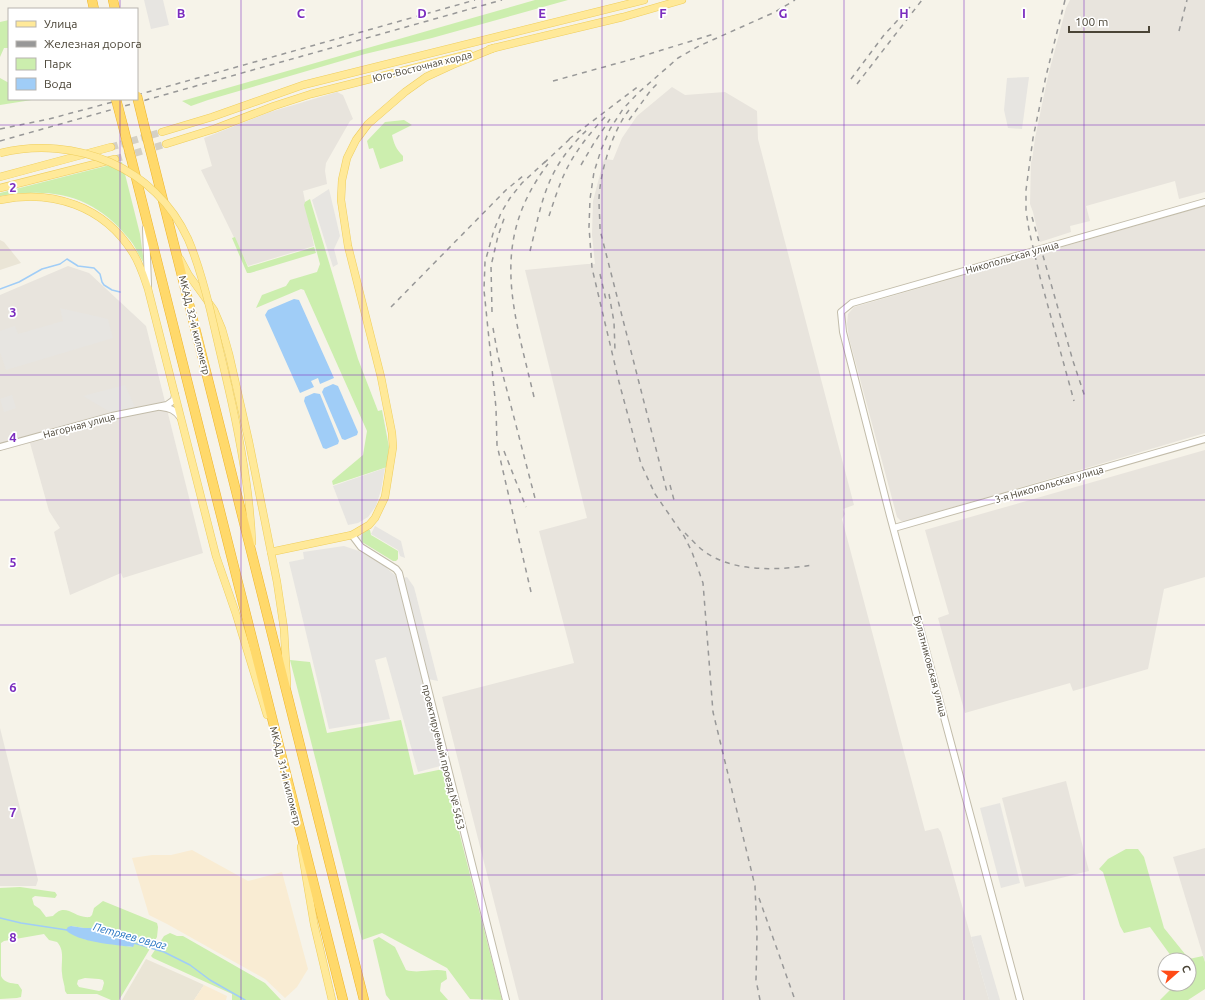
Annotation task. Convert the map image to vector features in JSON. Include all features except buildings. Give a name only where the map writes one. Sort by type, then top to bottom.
[{"type":"highway","name":"МКАД, 32-й километр","points":[[116,100],[230,552]]},
{"type":"highway","name":"МКАД, 32-й километр","points":[[138,100],[252,554]]},
{"type":"highway","name":"МКАД, 31-й километр","points":[[230,552],[343,1000]]},
{"type":"highway","points":[[252,554],[364,1000]]},
{"type":"main road","name":"Юго-Восточная хорда","points":[[162,132],[212,117],[303,85],[644,0]]},
{"type":"main road","name":"Юго-Восточная хорда","points":[[166,144],[228,124],[274,106],[311,94],[623,17],[682,0]]},
{"type":"main road","points":[[271,552],[352,535],[375,518],[385,497],[393,447],[392,433],[381,377],[348,246],[341,200],[342,180],[347,158],[356,140],[368,124],[405,92],[426,77],[494,48]]},
{"type":"main road","points":[[0,153],[19,149],[41,147],[66,149],[98,157],[119,166],[140,180],[160,198],[179,222],[194,254],[203,280],[228,386],[241,446],[247,483],[252,554]]},
{"type":"main road","points":[[0,177],[111,147]]},
{"type":"main road","points":[[0,188],[115,159]]},
{"type":"main road","points":[[0,200],[30,197],[55,198],[75,204],[95,214],[111,226],[128,245],[141,269],[148,289],[216,556],[236,614],[288,784]]},
{"type":"main road","points":[[175,247],[188,274],[214,310],[226,340],[249,442],[271,552],[284,629],[288,698]]},
{"type":"main road","points":[[297,819],[314,924],[332,1000]]},
{"type":"street","name":"Никопольская улица","points":[[843,332],[841,312],[852,303],[1205,202]]},
{"type":"street","points":[[145,211],[148,289]]},
{"type":"street","name":"Булатниковская улица","points":[[843,332],[1020,1000]]},
{"type":"street","name":"Нагорная улица","points":[[0,447],[117,414],[160,407],[172,402],[175,395]]},
{"type":"street","points":[[160,407],[169,408],[175,411],[181,418]]},
{"type":"street","name":"3-я Никопольская улица","points":[[894,528],[1205,439]]},
{"type":"street","name":"проектируемый проезд № 5453","points":[[352,535],[361,547],[396,569],[399,573],[506,1000]]},
{"type":"shaded area","points":[[144,0],[163,0],[169,25],[151,29]]},
{"type":"shaded area","points":[[1070,0],[1205,0],[1205,192],[1179,199],[1175,181],[1086,206],[1090,221],[1070,226],[1071,232],[1040,242],[1030,204],[1031,162],[1048,76],[1066,8]]},
{"type":"shaded area","points":[[1029,77],[1022,129],[1008,128],[1004,110],[1007,78]]},
{"type":"shaded area","points":[[672,87],[685,95],[725,92],[757,111],[758,139],[854,505],[843,509],[845,514],[842,519],[925,831],[938,828],[941,832],[989,1000],[519,1000],[442,697],[574,663],[539,531],[587,518],[525,270],[595,264],[592,235],[593,201],[604,159],[613,160],[622,138],[637,116]]},
{"type":"shaded area","points":[[337,92],[343,95],[353,119],[350,121],[326,163],[325,171],[327,184],[303,191],[314,246],[248,266],[201,170],[212,166],[204,138],[270,112]]},
{"type":"shaded area","points":[[329,189],[340,236],[334,249],[338,264],[333,267],[312,200]]},
{"type":"shaded area","points":[[1205,206],[1205,433],[906,521],[901,521],[897,517],[849,338],[847,324],[848,314],[854,307]]},
{"type":"shaded area","points":[[0,240],[4,242],[21,263],[0,270]]},
{"type":"shaded area","points":[[68,266],[89,273],[146,326],[203,553],[123,578],[121,573],[70,595],[54,532],[60,528],[49,511],[30,443],[0,451],[0,295]]},
{"type":"shaded area","points":[[60,308],[108,319],[113,338],[6,370],[0,352],[0,331],[15,326],[18,334],[63,321]]},
{"type":"shaded area","points":[[125,385],[135,407],[110,412],[83,396]]},
{"type":"shaded area","points":[[12,395],[16,408],[4,412],[0,399]]},
{"type":"shaded area","points":[[1205,450],[1205,577],[1164,589],[1148,669],[1073,691],[1070,683],[965,713],[938,618],[949,614],[925,530]]},
{"type":"shaded area","points":[[385,468],[376,506],[368,517],[358,523],[348,525],[333,486]]},
{"type":"shaded area","points":[[375,526],[401,541],[405,558],[400,556],[398,550],[371,534]]},
{"type":"shaded area","points":[[344,546],[359,551],[383,565],[396,576],[444,765],[418,772],[386,657],[375,660],[390,719],[329,729],[289,562],[304,559],[303,552]]},
{"type":"shaded area","points":[[407,577],[414,587],[438,681],[428,679],[403,578]]},
{"type":"shaded area","points":[[0,728],[38,880],[36,886],[0,886]]},
{"type":"shaded area","points":[[1066,781],[1089,871],[1025,887],[1002,798]]},
{"type":"shaded area","points":[[1000,803],[1020,883],[1001,888],[980,808]]},
{"type":"shaded area","points":[[1205,848],[1205,962],[1173,857]]},
{"type":"shaded area","points":[[192,850],[248,881],[282,872],[308,969],[297,987],[285,998],[265,979],[149,915],[132,858],[152,855],[171,855]]},
{"type":"shaded area","points":[[981,935],[1000,1000],[989,1000],[971,937]]},
{"type":"shaded area","points":[[146,959],[204,985],[194,1000],[122,1000]]},
{"type":"shaded area","points":[[204,985],[227,996],[226,1000],[194,1000]]},
{"type":"green space","points":[[535,0],[568,0],[432,38],[365,54],[191,106],[182,101]]},
{"type":"green space","points":[[8,20],[8,48],[4,48],[0,57],[0,22]]},
{"type":"green space","points":[[0,78],[8,82],[8,100],[32,100],[0,105]]},
{"type":"green space","points":[[404,120],[412,125],[392,135],[396,146],[403,156],[403,161],[380,169],[373,148],[369,149],[367,141],[385,122]]},
{"type":"green space","points":[[122,162],[140,234],[144,263],[132,243],[116,225],[102,213],[87,204],[72,198],[55,194],[20,193],[0,196],[0,193]]},
{"type":"green space","points":[[310,199],[358,359],[378,411],[382,410],[389,447],[387,467],[333,485],[332,481],[363,455],[367,431],[304,290],[301,289],[256,308],[262,295],[286,286],[290,280],[317,272],[320,264],[304,205],[305,202]]},
{"type":"green space","points":[[235,237],[248,267],[314,247],[316,253],[247,273],[232,238]]},
{"type":"green space","points":[[370,530],[371,535],[398,551],[398,559],[393,561],[362,542],[363,532]]},
{"type":"green space","points":[[290,660],[310,662],[327,733],[401,720],[414,775],[443,769],[502,1000],[470,999],[447,968],[382,933],[362,940]]},
{"type":"green space","points":[[1126,849],[1138,849],[1144,857],[1164,928],[1183,952],[1168,952],[1150,927],[1124,933],[1120,926],[1103,872],[1099,869],[1108,859]]},
{"type":"green space","points":[[20,887],[55,892],[57,895],[55,898],[35,896],[32,898],[34,905],[40,909],[46,917],[53,916],[62,910],[66,910],[79,916],[90,917],[94,908],[103,901],[157,923],[157,937],[119,1000],[111,1000],[97,994],[67,994],[62,975],[61,949],[57,942],[49,940],[44,934],[4,941],[1,943],[1,976],[10,983],[18,984],[22,990],[21,997],[0,999],[0,888]],"holes":[[[71,926],[97,928],[115,937],[127,935],[135,943],[132,947],[84,939]],[[85,978],[103,980],[104,983],[102,990],[99,991],[79,987],[77,984],[78,980]]]},
{"type":"green space","points":[[170,933],[177,936],[183,936],[265,983],[281,1000],[232,1000],[232,994],[153,958],[151,956],[164,936]]},
{"type":"green space","points":[[379,937],[395,947],[406,970],[446,971],[447,979],[441,983],[440,991],[448,1000],[390,1000],[386,995],[373,940]]},
{"type":"green space","points":[[1203,956],[1205,962],[1205,989],[1188,1000],[1160,1000],[1168,992],[1197,992],[1197,957]]},
{"type":"water","points":[[294,299],[299,300],[334,378],[320,384],[318,378],[311,381],[314,387],[300,393],[265,315],[268,310]]},
{"type":"water","points":[[333,384],[338,386],[358,432],[357,435],[345,440],[342,439],[322,392],[324,388]]},
{"type":"water","points":[[314,393],[320,394],[339,441],[338,444],[326,449],[323,448],[304,401],[305,397]]},
{"type":"water","points":[[71,926],[97,928],[115,937],[131,935],[135,938],[135,943],[133,947],[87,940],[71,934],[66,930]]},
{"type":"waterway","points":[[0,289],[19,282],[42,269],[60,264],[67,259],[78,266],[94,268],[100,274],[104,285],[112,290],[120,292]]},
{"type":"waterway","name":"Петряев овраг","points":[[0,918],[21,923],[67,930]]},
{"type":"waterway","name":"Петряев овраг","points":[[134,943],[164,952],[190,965],[210,980],[245,1000]]},
{"type":"tunnel","points":[[111,147],[162,132]]},
{"type":"tunnel","points":[[115,159],[166,144]]},
{"type":"railway","points":[[138,95],[475,0]]},
{"type":"railway","points":[[0,141],[502,0]]},
{"type":"railway","points":[[760,1000],[756,980],[757,935],[755,886],[713,712],[703,583],[692,552],[684,536],[655,494],[641,464],[619,382],[592,268],[589,227],[590,199],[594,172],[610,129],[623,109],[638,93],[678,58],[699,46],[775,12],[795,0]]},
{"type":"railway","points":[[857,84],[922,0]]},
{"type":"railway","points":[[1065,0],[1046,76],[1033,138],[1026,190],[1026,211],[1040,277],[1074,401]]},
{"type":"railway","points":[[1179,31],[1187,0]]},
{"type":"railway","points":[[851,79],[884,35],[910,7]]},
{"type":"railway","points":[[553,81],[633,59],[714,34]]},
{"type":"railway","points":[[629,120],[651,90],[659,82]]},
{"type":"railway","points":[[569,139],[640,85]]},
{"type":"railway","points":[[0,129],[49,119],[120,100]]},
{"type":"railway","points":[[629,110],[617,129],[604,165],[599,199],[600,230],[667,492]]},
{"type":"railway","points":[[549,216],[561,181],[571,161],[588,136],[608,114]]},
{"type":"railway","points":[[581,165],[610,119]]},
{"type":"railway","points":[[530,251],[538,216],[552,176],[565,154],[587,130]]},
{"type":"railway","points":[[544,163],[573,136]]},
{"type":"railway","points":[[531,592],[497,445],[496,408],[484,290],[485,262],[494,230],[501,213],[510,198],[522,183],[548,159]]},
{"type":"railway","points":[[534,397],[519,335],[514,306],[511,278],[512,250],[518,222],[529,193],[548,164]]},
{"type":"railway","points":[[391,307],[506,190],[523,176]]},
{"type":"railway","points":[[492,312],[491,266],[498,236],[505,216]]},
{"type":"railway","points":[[1032,217],[1073,361],[1085,397]]},
{"type":"railway","points":[[600,274],[606,300]]},
{"type":"railway","points":[[609,294],[614,322],[615,351]]},
{"type":"railway","points":[[493,328],[498,356],[536,502]]},
{"type":"railway","points":[[504,451],[526,507]]},
{"type":"railway","points":[[670,485],[674,500]]},
{"type":"railway","points":[[685,533],[705,552],[730,564],[743,567],[772,569],[813,565]]},
{"type":"railway","points":[[759,898],[795,1000]]}]
